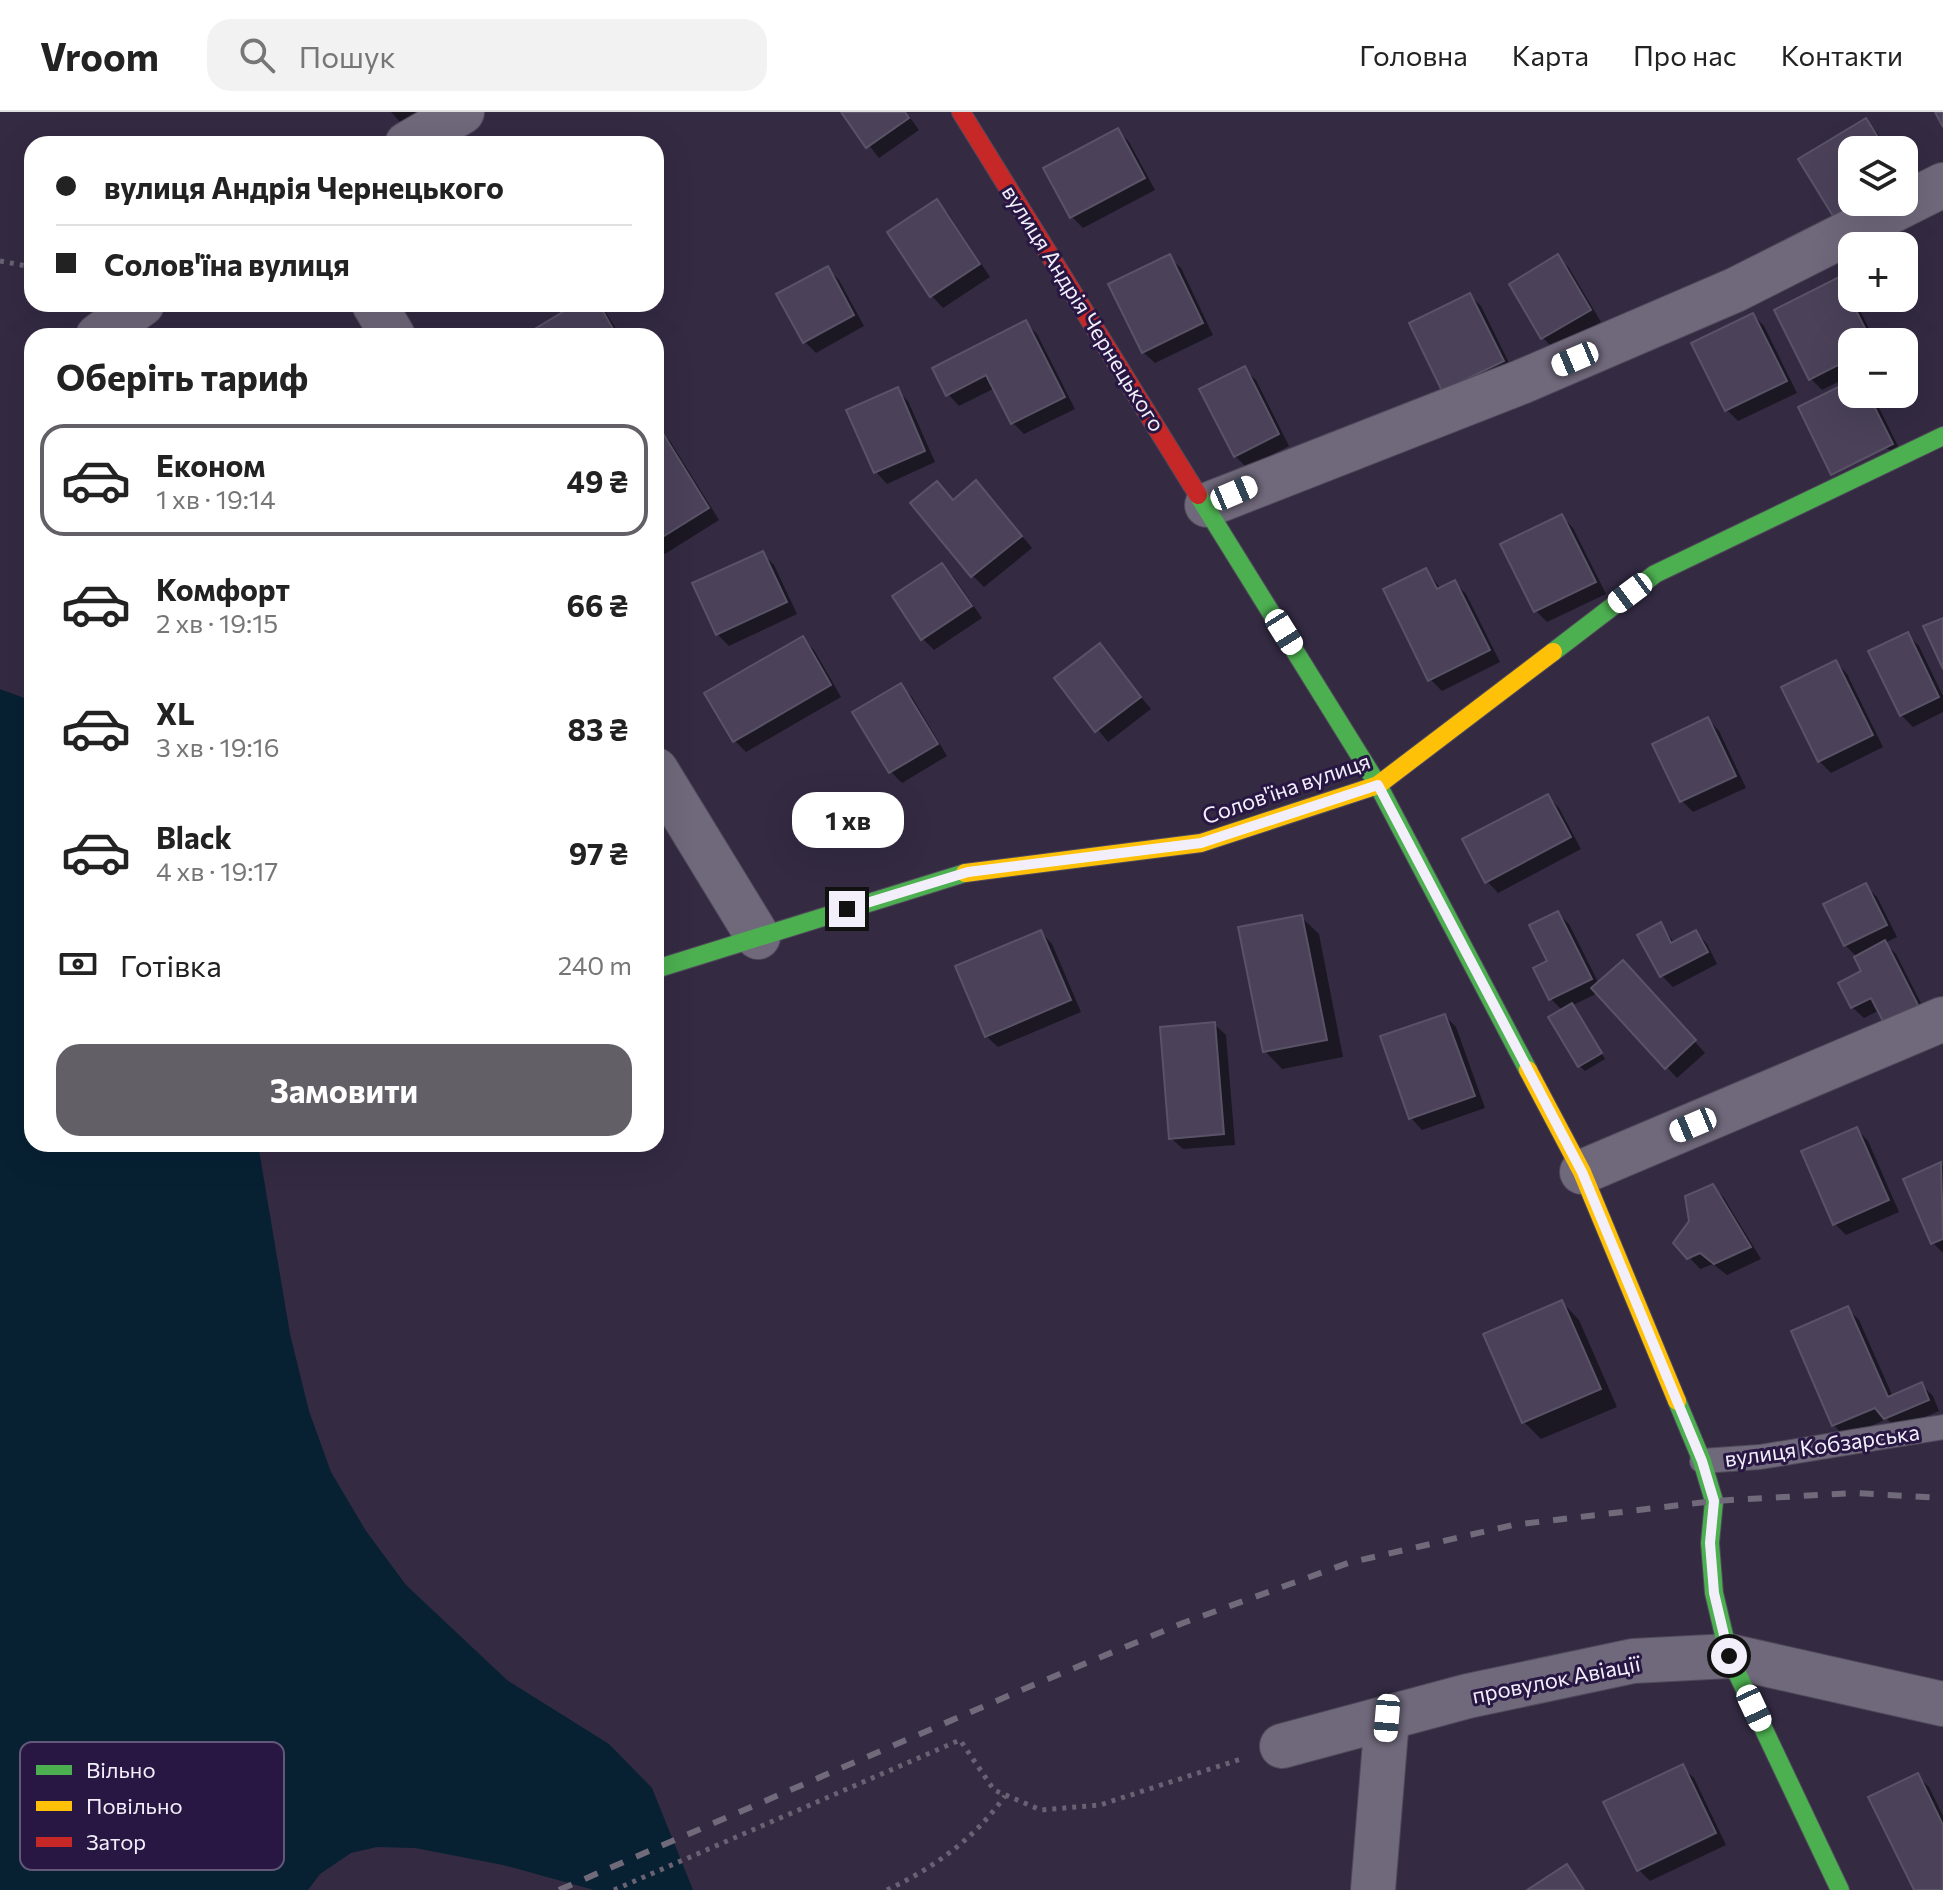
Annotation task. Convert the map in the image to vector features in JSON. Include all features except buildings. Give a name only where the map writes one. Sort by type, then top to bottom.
[{"type":"street","points":[[421,136],[462,112]]},
{"type":"street","name":"вулиця Андрія Чернецького","points":[[961,112],[1378,785],[1582,1172],[1702,1461],[1714,1501],[1710,1543],[1714,1593],[1729,1656],[1840,1890]]},
{"type":"street","points":[[1207,505],[1289,470],[1521,382],[1735,290],[1943,185]]},
{"type":"street","points":[[109,328],[131,312]]},
{"type":"street","name":"Солов'їна вулиця","points":[[664,966],[968,872],[1201,843],[1378,785],[1655,574],[1943,436]]},
{"type":"street","points":[[664,783],[758,937]]},
{"type":"street","points":[[1582,1172],[1943,1019]]},
{"type":"street","name":"провулок Авіації","points":[[1282,1746],[1468,1696],[1633,1661],[1729,1656],[1943,1704]]},
{"type":"street","points":[[1373,1890],[1387,1718]]},
{"type":"lane","name":"вулиця Кобзарська","points":[[1702,1461],[1760,1457],[1943,1427]]},
{"type":"path","points":[[0,261],[24,266]]},
{"type":"path","points":[[614,1890],[960,1740],[994,1790],[1041,1810],[1100,1805],[1282,1746]]},
{"type":"path","points":[[887,1890],[944,1858],[988,1820],[1005,1796]]},
{"type":"water","points":[[0,689],[24,698],[24,1152],[259,1152],[290,1334],[309,1411],[331,1472],[366,1531],[406,1585],[507,1680],[609,1744],[652,1788],[693,1890],[594,1890],[503,1865],[415,1848],[377,1847],[351,1853],[320,1874],[308,1890],[0,1890]]},
{"type":"railway","points":[[559,1890],[1183,1623],[1348,1563],[1513,1525],[1714,1501],[1854,1493],[1943,1498]]},
{"type":"traffic: fast","points":[[1553,652],[1655,574],[1943,436]]},
{"type":"traffic: fast","points":[[1198,495],[1378,785],[1528,1070]]},
{"type":"traffic: fast","points":[[664,967],[965,873]]},
{"type":"traffic: fast","points":[[1677,1401],[1702,1461],[1714,1501],[1710,1543],[1714,1593],[1729,1656],[1840,1890]]},
{"type":"traffic: slow","points":[[965,873],[1201,843],[1378,785],[1553,652]]},
{"type":"traffic: slow","points":[[1528,1070],[1582,1172],[1677,1401]]},
{"type":"traffic: jam","points":[[961,112],[1198,495]]},
{"type":"route","points":[[847,909],[968,872],[1201,843],[1378,785],[1582,1172],[1702,1461],[1714,1501],[1710,1543],[1714,1593],[1729,1656]]}]
